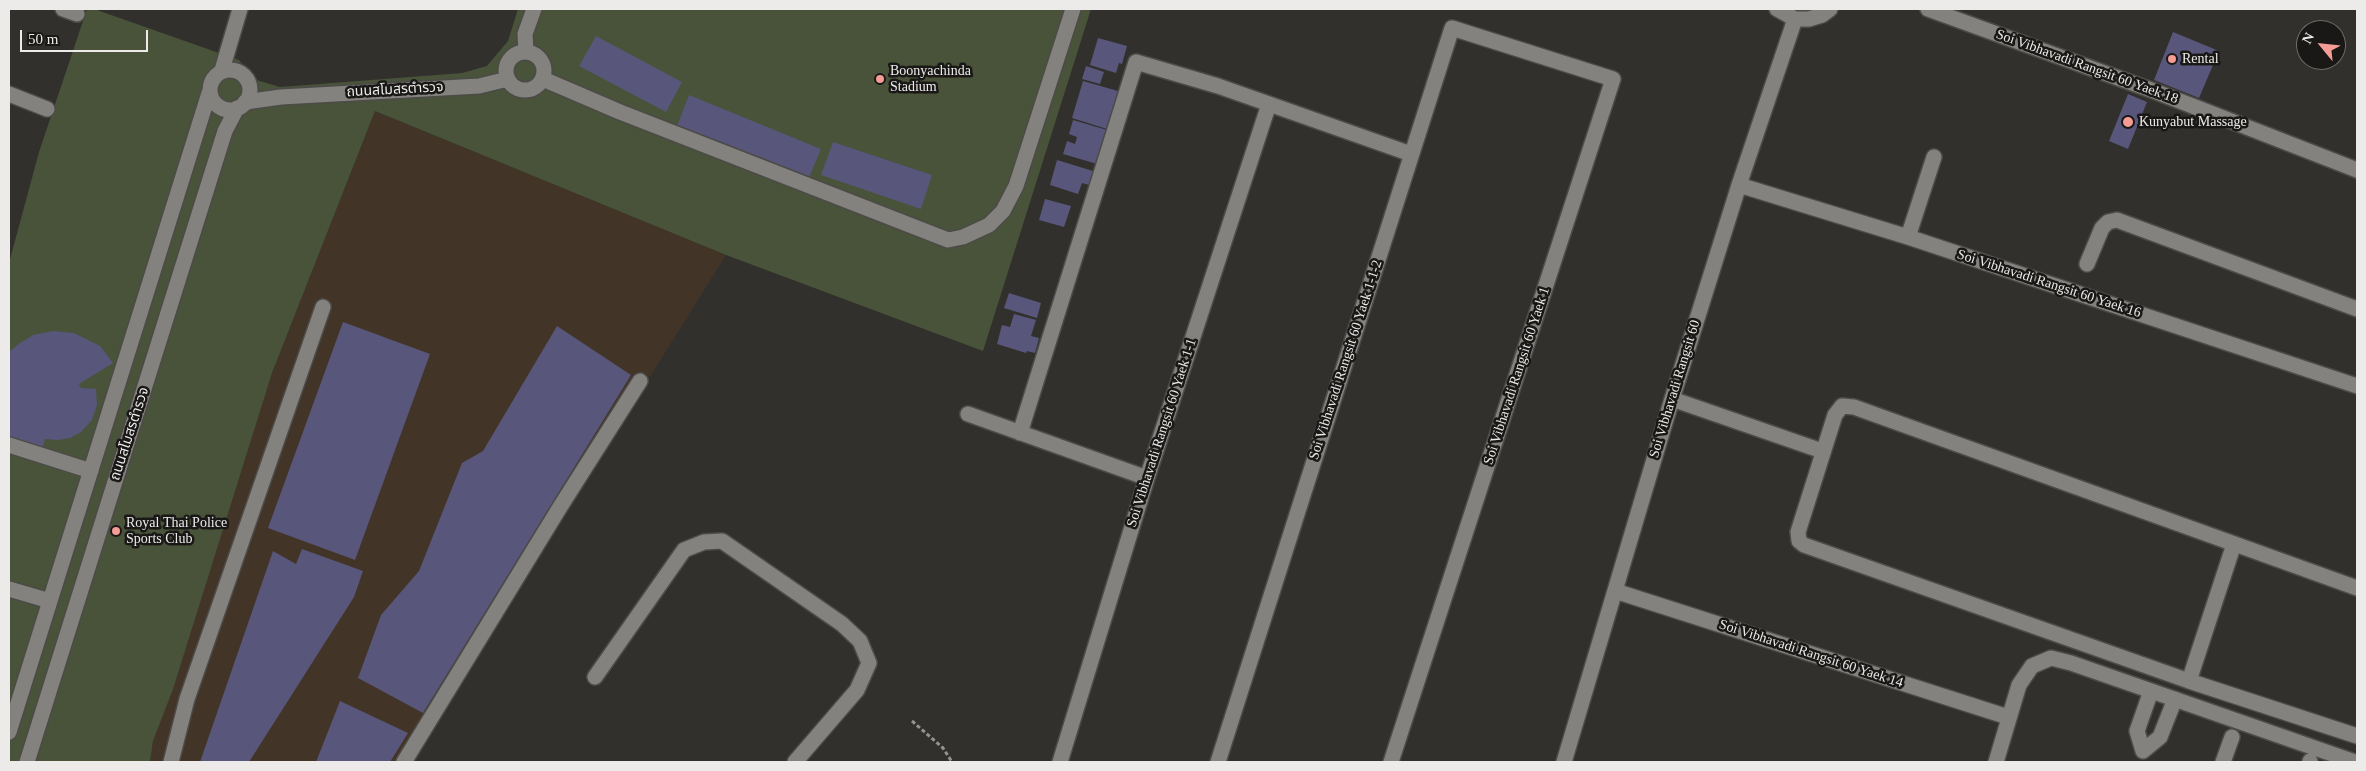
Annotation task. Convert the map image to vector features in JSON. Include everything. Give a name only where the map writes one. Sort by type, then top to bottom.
[{"type":"street","name":"ถนนสโมสรตำรวจ","points":[[9,732],[212,79],[222,70],[240,9]]},
{"type":"street","points":[[526,52],[525,34],[534,9]]},
{"type":"street","points":[[543,79],[629,115],[948,240],[963,237],[989,225],[1003,211],[1016,186],[1074,9]]},
{"type":"street","points":[[1777,9],[1795,18],[1809,19],[1822,15],[1830,9]]},
{"type":"street","name":"Soi Vibhavadi Rangsit 60 Yaek 18","points":[[1928,9],[2154,91],[2357,170]]},
{"type":"street","name":"Soi Vibhavadi Rangsit 60","points":[[1564,762],[1672,399],[1739,185],[1795,18]]},
{"type":"street","name":"Soi Vibhavadi Rangsit 60 Yaek 1-1-2","points":[[1218,762],[1452,28],[1523,50]]},
{"type":"street","name":"Soi Vibhavadi Rangsit 60 Yaek 1","points":[[1391,762],[1613,79],[1523,50]]},
{"type":"street","points":[[526,52],[538,56],[544,67],[543,79],[535,88],[523,90],[517,88],[508,80],[507,67],[514,56],[526,52]]},
{"type":"street","points":[[1020,432],[1136,62],[1218,86],[1411,154]]},
{"type":"street","name":"ถนนสโมสรตำรวจ","points":[[26,762],[225,131],[250,90],[248,81],[242,73],[236,70],[222,70]]},
{"type":"street","name":"ถนนสโมสรตำรวจ","points":[[209,93],[211,99],[222,108],[281,97],[480,86],[508,80]]},
{"type":"street","name":"ถนนสโมสรตำรวจ","points":[[248,81],[281,97]]},
{"type":"street","points":[[9,94],[47,109]]},
{"type":"street","name":"Soi Vibhavadi Rangsit 60 Yaek 1-1","points":[[1060,762],[1147,478],[1269,104]]},
{"type":"street","points":[[1908,237],[1934,158]]},
{"type":"street","name":"Soi Vibhavadi Rangsit 60 Yaek 16","points":[[1739,185],[1908,237],[2357,386]]},
{"type":"street","points":[[2088,264],[2102,228],[2108,222],[2117,220],[2357,309]]},
{"type":"street","points":[[171,762],[187,699],[323,307]]},
{"type":"street","points":[[404,762],[560,507],[640,381]]},
{"type":"street","points":[[1672,399],[1822,451]]},
{"type":"street","points":[[2357,588],[1854,407],[1842,406],[1835,415],[1822,451],[1798,532],[1800,541],[1804,545],[2189,681],[2357,736]]},
{"type":"street","points":[[968,414],[1147,478]]},
{"type":"street","points":[[9,445],[91,471]]},
{"type":"street","points":[[595,676],[684,550],[704,542],[722,541],[842,624],[860,641],[870,663],[857,690],[795,762]]},
{"type":"street","points":[[2189,681],[2234,544]]},
{"type":"street","points":[[9,589],[50,601]]},
{"type":"street","name":"Soi Vibhavadi Rangsit 60 Yaek 14","points":[[1615,592],[2008,717]]},
{"type":"street","points":[[1996,762],[2019,685],[2032,666],[2051,658],[2071,663],[2355,762]]},
{"type":"street","points":[[2141,756],[2137,731],[2151,691]]},
{"type":"street","points":[[2141,756],[2160,737],[2175,699]]},
{"type":"street","points":[[2223,762],[2232,737]]},
{"type":"path","points":[[912,721],[943,748],[952,762]]},
{"type":"shaded area","points":[[375,111],[726,255],[409,762],[150,762],[153,741],[272,373]]},
{"type":"green space","name":"Royal Thai Police Sports Club","points":[[87,9],[94,9],[239,60],[253,79],[280,87],[462,73],[487,66],[508,41],[518,9],[1091,9],[983,351],[726,255],[375,111],[272,373],[173,689],[153,741],[150,762],[9,762],[9,263],[39,152]]},
{"type":"building","points":[[2173,32],[2219,51],[2199,98],[2154,80]]},
{"type":"building","points":[[596,36],[682,82],[666,112],[579,66]]},
{"type":"building","points":[[1098,38],[1127,46],[1122,64],[1119,63],[1116,73],[1090,65]]},
{"type":"building","points":[[1086,66],[1104,72],[1100,84],[1082,79]]},
{"type":"building","points":[[1083,81],[1118,91],[1107,129],[1072,118]]},
{"type":"building","name":"Kunyabut Massage","points":[[2128,94],[2147,102],[2128,149],[2109,141]]},
{"type":"building","points":[[689,95],[821,149],[808,180],[677,126]]},
{"type":"building","points":[[1073,120],[1107,130],[1097,164],[1063,154],[1067,141],[1075,144],[1077,137],[1069,134]]},
{"type":"building","points":[[833,142],[932,175],[921,209],[821,175]]},
{"type":"building","points":[[1057,160],[1093,171],[1089,185],[1082,183],[1078,194],[1050,185]]},
{"type":"building","points":[[1045,199],[1071,206],[1064,227],[1039,220]]},
{"type":"building","points":[[1009,293],[1041,303],[1037,318],[1004,308]]},
{"type":"building","points":[[1014,314],[1036,320],[1031,336],[1039,338],[1035,353],[1027,351],[1026,353],[997,344],[1002,325],[1010,327]]},
{"type":"building","points":[[343,322],[430,354],[355,560],[268,528]]},
{"type":"building","points":[[557,326],[631,375],[423,713],[358,678],[381,615],[419,571],[462,463],[483,451]]},
{"type":"building","points":[[53,331],[74,333],[100,346],[113,363],[79,384],[81,388],[96,389],[97,405],[92,420],[81,432],[70,438],[58,440],[45,439],[42,450],[9,441],[9,352],[33,335]]},
{"type":"building","points":[[302,549],[363,571],[354,597],[249,762],[200,762],[273,551],[296,564]]},
{"type":"building","points":[[340,701],[408,733],[390,762],[316,762]]},
{"type":"place","name":"Rental","points":[[2172,59]]},
{"type":"place","name":"Boonyachinda Stadium","points":[[880,79]]},
{"type":"place","name":"Kunyabut Massage","points":[[2128,122]]},
{"type":"place","name":"Royal Thai Police Sports Club","points":[[116,531]]}]
